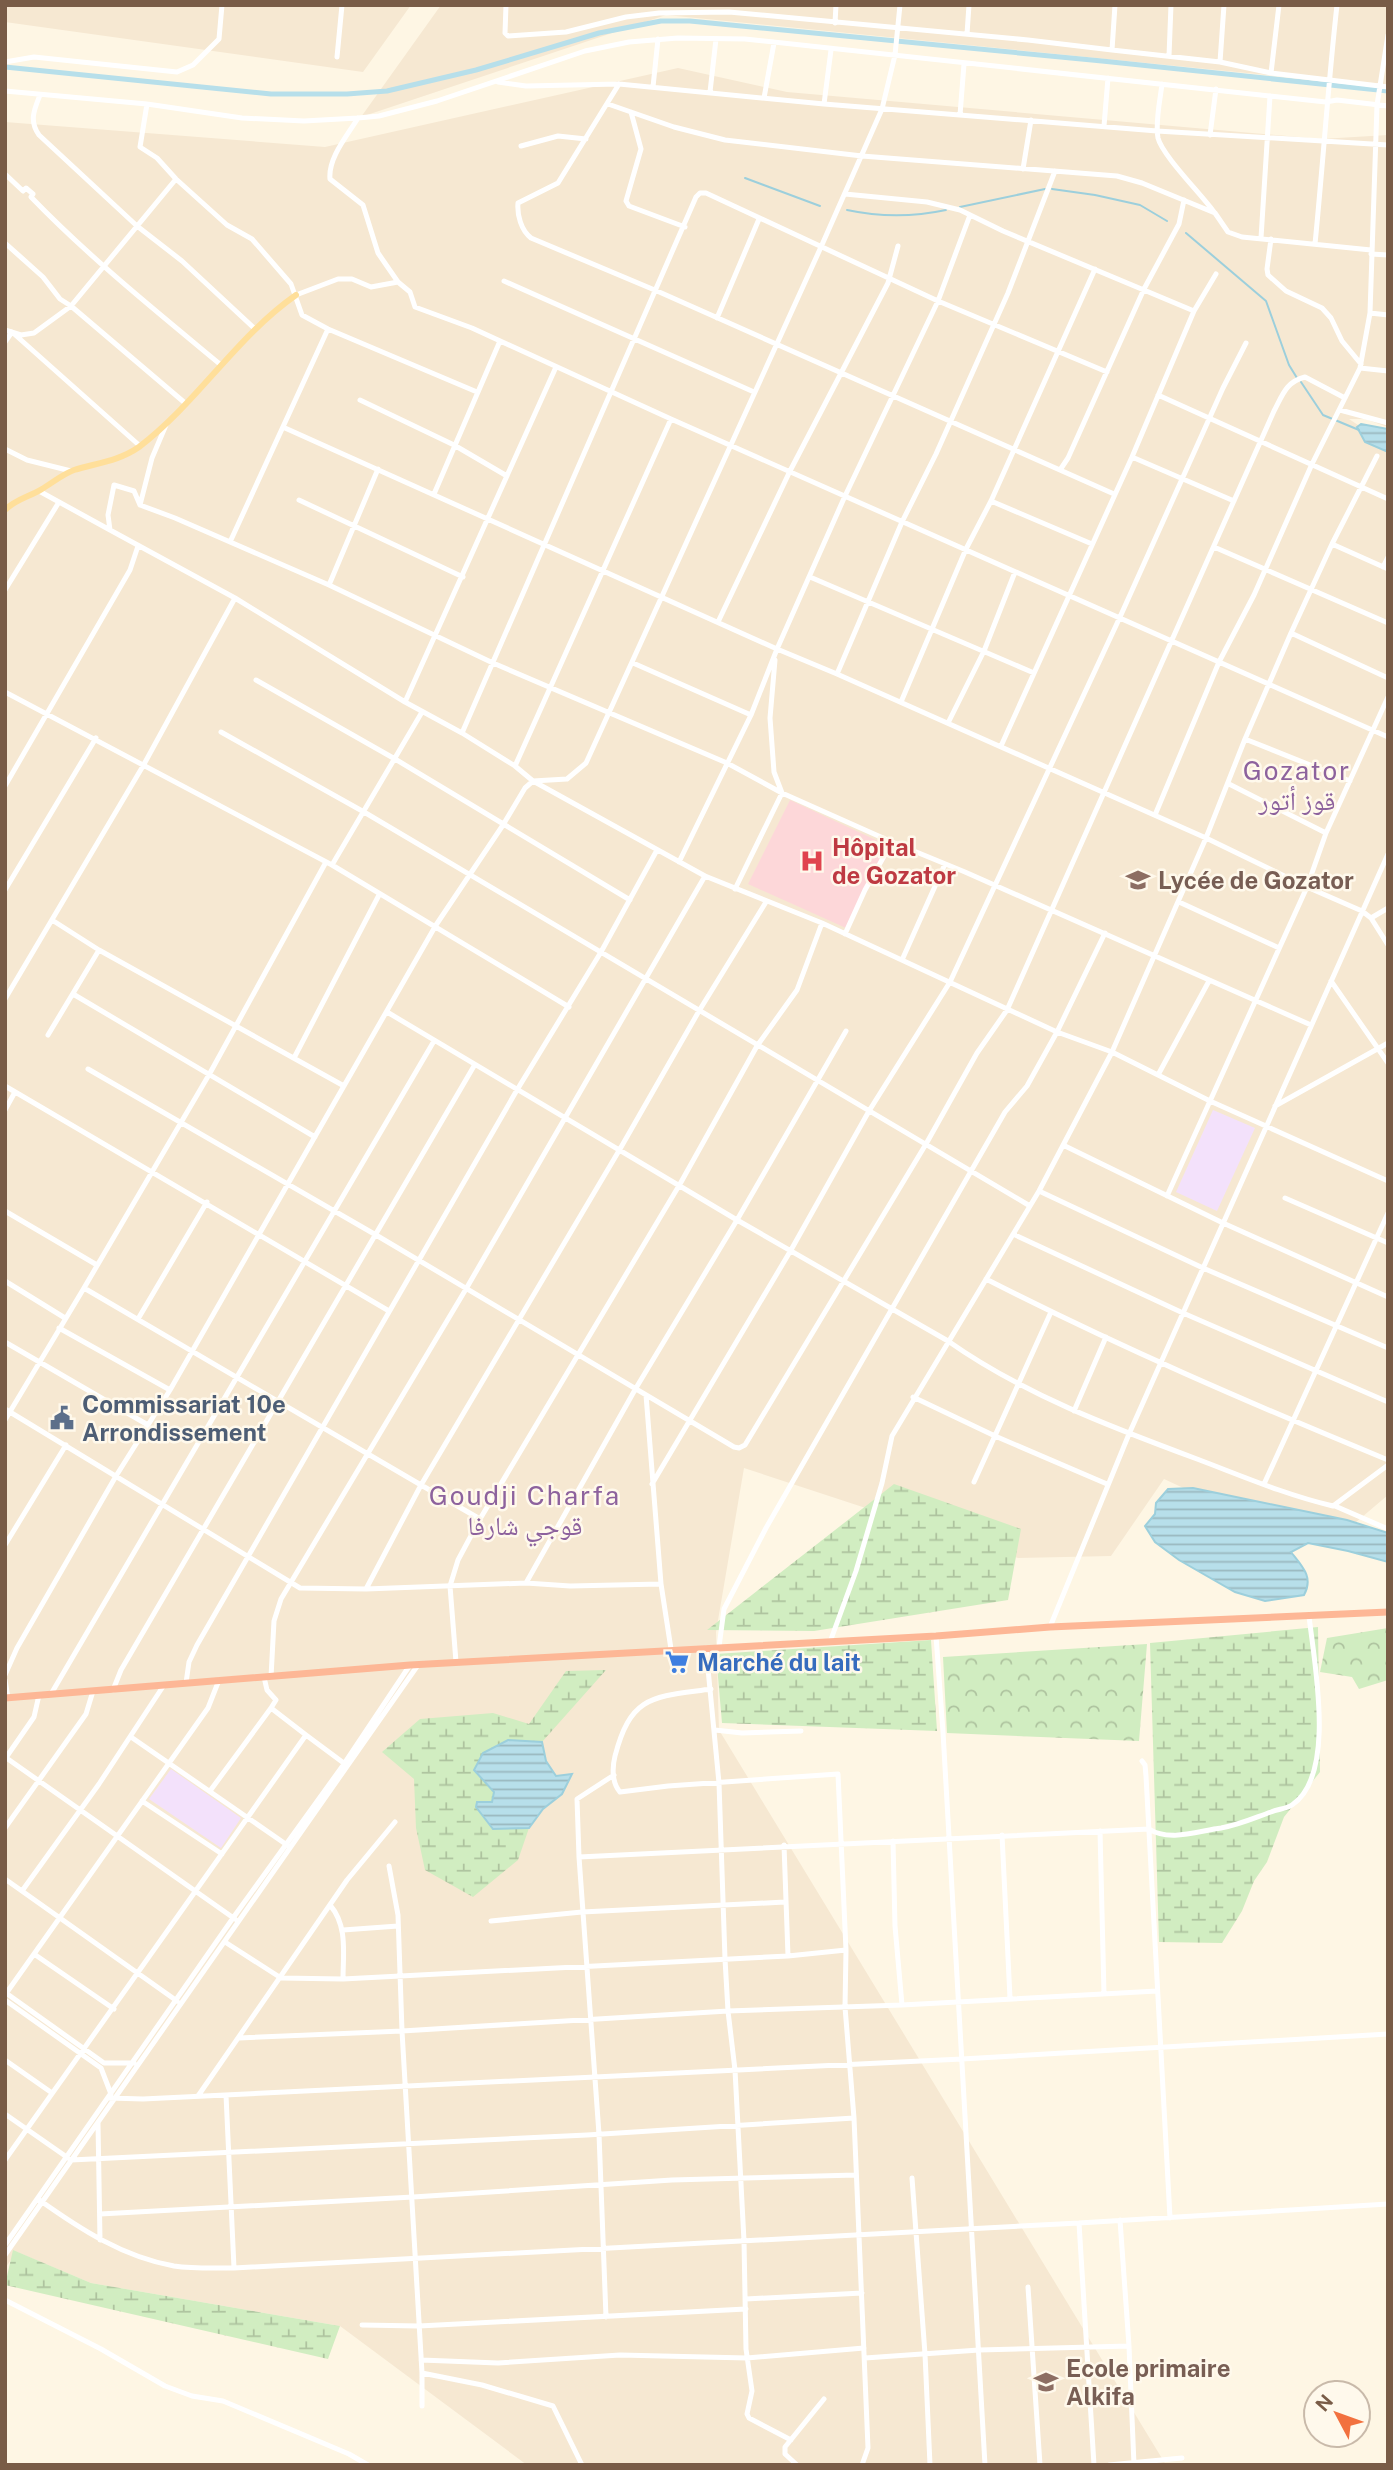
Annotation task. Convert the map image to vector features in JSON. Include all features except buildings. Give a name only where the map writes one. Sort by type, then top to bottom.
[{"type":"highway","points":[[7,1698],[456,1662],[936,1636],[1050,1627],[1388,1612]]},
{"type":"main road","points":[[5,510],[15,501],[39,491],[71,471],[123,458],[140,446],[255,329],[296,295]]},
{"type":"street","points":[[5,62],[34,57],[177,72],[193,65],[219,39],[222,5]]},
{"type":"street","points":[[337,57],[342,5]]},
{"type":"street","points":[[506,5],[505,33],[508,36],[566,32],[664,9],[721,9],[898,32],[967,34],[1169,56],[1220,62],[1271,73],[1388,87]]},
{"type":"street","points":[[774,15],[775,5]]},
{"type":"street","points":[[835,23],[836,5]]},
{"type":"street","points":[[7,1698],[5,1676],[17,1648],[116,1476],[170,1390],[436,925],[525,788],[533,781],[567,779],[586,763],[882,109],[895,52],[900,5]]},
{"type":"street","points":[[967,34],[969,5]]},
{"type":"street","points":[[1112,50],[1115,5]]},
{"type":"street","points":[[1169,56],[1171,5]]},
{"type":"street","points":[[1220,62],[1224,5]]},
{"type":"street","points":[[1271,73],[1279,5]]},
{"type":"street","points":[[1315,244],[1337,5]]},
{"type":"street","points":[[1155,815],[1219,662],[1361,366],[1370,313],[1377,106],[1388,35]]},
{"type":"street","points":[[710,92],[716,39]]},
{"type":"street","points":[[5,91],[147,104],[242,118],[304,121],[358,118],[379,116],[437,101],[585,51],[629,42],[716,39],[831,50],[895,52],[964,64],[1326,102],[1344,100],[1388,106]]},
{"type":"street","points":[[653,87],[657,40]]},
{"type":"street","points":[[764,98],[774,43]]},
{"type":"street","points":[[824,104],[831,50]]},
{"type":"street","points":[[960,115],[964,64]]},
{"type":"street","points":[[1104,127],[1108,78]]},
{"type":"street","points":[[495,81],[526,86],[619,84],[1104,127],[1388,145]]},
{"type":"street","points":[[619,84],[558,183],[518,203],[522,228],[531,238],[657,291],[1114,494]]},
{"type":"street","points":[[1162,84],[1157,131],[1163,151],[1198,189],[1231,234],[1388,256]]},
{"type":"street","points":[[1210,135],[1216,89]]},
{"type":"street","points":[[40,95],[34,111],[35,128],[137,226],[182,261],[255,329]]},
{"type":"street","points":[[1261,239],[1270,96]]},
{"type":"street","points":[[147,104],[140,148],[158,158],[176,179],[227,225],[252,239],[287,279],[302,314],[328,329],[477,392]]},
{"type":"street","points":[[608,104],[674,127],[725,140],[862,156],[1117,176],[1215,213]]},
{"type":"street","points":[[631,112],[642,149],[626,201],[629,206],[685,227]]},
{"type":"street","points":[[358,118],[335,156],[330,169],[330,179],[363,205],[378,253],[398,282],[410,292],[415,307],[500,341],[730,446],[1388,737]]},
{"type":"street","points":[[1023,169],[1031,120]]},
{"type":"street","points":[[522,146],[558,136],[586,139]]},
{"type":"street","points":[[838,674],[902,522],[951,422],[1030,242],[1055,171]]},
{"type":"street","points":[[5,174],[23,191],[26,188],[33,194],[31,197],[52,219],[221,365]]},
{"type":"street","points":[[8,330],[25,335],[34,333],[71,306],[176,179]]},
{"type":"street","points":[[462,733],[700,193],[706,193],[937,301],[1107,372]]},
{"type":"street","points":[[845,194],[951,207],[1194,311]]},
{"type":"street","points":[[1060,470],[1068,458],[1144,289],[1179,224],[1184,200]]},
{"type":"street","points":[[679,862],[751,715],[777,649],[845,496],[937,301],[970,215]]},
{"type":"street","points":[[717,318],[759,219]]},
{"type":"street","points":[[1271,239],[1268,275],[1286,291],[1322,309],[1331,318],[1342,341],[1361,366],[1388,371]]},
{"type":"street","points":[[5,243],[43,277],[60,299],[185,403]]},
{"type":"street","points":[[718,622],[790,471],[890,279],[898,246]]},
{"type":"street","points":[[901,702],[966,549],[991,501],[1095,269]]},
{"type":"street","points":[[1001,746],[1132,457],[1194,311],[1216,274]]},
{"type":"street","points":[[296,295],[338,279],[352,279],[371,287],[398,282]]},
{"type":"street","points":[[504,281],[754,392]]},
{"type":"street","points":[[1370,313],[1388,315]]},
{"type":"street","points":[[230,542],[285,428],[328,329]]},
{"type":"street","points":[[5,342],[8,330]]},
{"type":"street","points":[[8,330],[140,446]]},
{"type":"street","points":[[434,494],[500,341]]},
{"type":"street","points":[[652,1484],[791,1251],[869,1111],[950,982],[1246,343]]},
{"type":"street","points":[[405,702],[556,367]]},
{"type":"street","points":[[88,1069],[376,1235],[734,1447],[740,1448],[745,1445],[844,1282],[977,1053],[1007,1010],[1274,411],[1294,380],[1305,377],[1345,398]]},
{"type":"street","points":[[1158,395],[1388,499]]},
{"type":"street","points":[[360,400],[454,445],[508,476]]},
{"type":"street","points":[[1340,410],[1388,423]]},
{"type":"street","points":[[515,766],[671,419]]},
{"type":"street","points":[[140,505],[152,458],[168,420]]},
{"type":"street","points":[[285,428],[662,598],[1155,815],[1362,911],[1371,918],[1388,945]]},
{"type":"street","points":[[5,449],[27,460],[71,471]]},
{"type":"street","points":[[830,1642],[856,1571],[892,1436],[1039,1191],[1112,1052],[1179,902],[1291,633],[1377,456]]},
{"type":"street","points":[[1132,457],[1234,501]]},
{"type":"street","points":[[329,585],[378,469]]},
{"type":"street","points":[[110,530],[108,515],[114,485],[134,491],[140,505],[329,585],[493,663],[727,764],[782,793],[1311,1025]]},
{"type":"street","points":[[39,491],[235,598],[405,702],[462,733],[515,766],[533,781],[705,876],[821,923],[1057,1032],[1112,1052],[1210,1101],[1387,1181]]},
{"type":"street","points":[[299,500],[463,577]]},
{"type":"street","points":[[991,501],[1092,544]]},
{"type":"street","points":[[5,590],[59,502]]},
{"type":"street","points":[[1332,544],[1385,568],[1388,557]]},
{"type":"street","points":[[5,786],[130,570],[138,546]]},
{"type":"street","points":[[1214,547],[1388,623]]},
{"type":"street","points":[[948,723],[984,651],[1015,572]]},
{"type":"street","points":[[810,577],[1034,673]]},
{"type":"street","points":[[5,999],[143,766],[235,598]]},
{"type":"street","points":[[1291,633],[1388,678]]},
{"type":"street","points":[[735,889],[782,793],[774,772],[770,718],[777,649]]},
{"type":"street","points":[[633,663],[751,715]]},
{"type":"street","points":[[257,680],[395,758],[630,900]]},
{"type":"street","points":[[5,692],[329,863],[569,1007]]},
{"type":"street","points":[[1167,1196],[1307,887],[1326,833],[1388,697]]},
{"type":"street","points":[[5,1419],[7,1411],[84,1288],[329,863],[364,812],[422,712]]},
{"type":"street","points":[[221,732],[364,812],[1030,1206]]},
{"type":"street","points":[[5,889],[96,738]]},
{"type":"street","points":[[1245,739],[1350,780]]},
{"type":"street","points":[[1229,784],[1326,833]]},
{"type":"street","points":[[845,934],[865,890],[892,842]]},
{"type":"street","points":[[186,1683],[197,1645],[517,1090],[601,952],[657,850]]},
{"type":"street","points":[[1050,1627],[1107,1484],[1388,854]]},
{"type":"street","points":[[902,960],[944,864]]},
{"type":"street","points":[[210,1791],[276,1700],[267,1690],[274,1621],[281,1599],[466,1289],[705,876]]},
{"type":"street","points":[[294,1058],[379,895]]},
{"type":"street","points":[[366,1589],[421,1485],[699,1011],[766,902]]},
{"type":"street","points":[[1179,902],[1279,948]]},
{"type":"street","points":[[1371,918],[1388,908]]},
{"type":"street","points":[[52,920],[99,950],[344,1086]]},
{"type":"street","points":[[456,1662],[450,1586],[458,1560],[680,1184],[757,1046],[797,990],[821,923]]},
{"type":"street","points":[[719,1647],[722,1616],[736,1585],[794,1478],[1005,1112],[1027,1086],[1057,1032],[1104,933]]},
{"type":"street","points":[[48,1035],[99,950]]},
{"type":"street","points":[[1158,1075],[1209,981]]},
{"type":"street","points":[[1331,981],[1388,1063]]},
{"type":"street","points":[[73,994],[314,1137]]},
{"type":"street","points":[[387,1012],[474,1066],[566,1117],[1019,1384],[1129,1434],[1264,1484],[1335,1506],[1388,1529]]},
{"type":"street","points":[[526,1583],[636,1388],[846,1031]]},
{"type":"street","points":[[51,1694],[434,1041]]},
{"type":"street","points":[[1275,1106],[1388,1043]]},
{"type":"street","points":[[113,1690],[121,1670],[474,1066]]},
{"type":"street","points":[[5,1086],[389,1311]]},
{"type":"street","points":[[5,1110],[15,1092]]},
{"type":"street","points":[[1063,1145],[1223,1223],[1388,1297]]},
{"type":"street","points":[[1039,1191],[1203,1268],[1388,1348]]},
{"type":"street","points":[[1285,1198],[1388,1243]]},
{"type":"street","points":[[138,1319],[207,1202]]},
{"type":"street","points":[[5,1211],[97,1265]]},
{"type":"street","points":[[1264,1484],[1388,1213]]},
{"type":"street","points":[[1013,1234],[1183,1313],[1388,1402]]},
{"type":"street","points":[[986,1279],[1105,1337],[1388,1463],[1335,1506]]},
{"type":"street","points":[[5,1281],[65,1318]]},
{"type":"street","points":[[84,1288],[480,1519]]},
{"type":"street","points":[[974,1482],[1051,1312]]},
{"type":"street","points":[[59,1328],[170,1390]]},
{"type":"street","points":[[1074,1410],[1105,1337]]},
{"type":"street","points":[[5,1342],[148,1425]]},
{"type":"street","points":[[646,1394],[652,1484],[671,1649]]},
{"type":"street","points":[[913,1397],[1107,1484]]},
{"type":"street","points":[[7,1411],[204,1529],[291,1585],[310,1590],[526,1583],[570,1586],[662,1584]]},
{"type":"street","points":[[5,1545],[66,1445]]},
{"type":"street","points":[[579,1857],[1149,1829],[1162,1836],[1239,1825],[1290,1806],[1303,1793],[1314,1771],[1321,1717],[1309,1616]]},
{"type":"street","points":[[936,1636],[985,2465]]},
{"type":"street","points":[[706,1648],[719,1783],[725,1959],[735,2070],[747,2358],[752,2391],[747,2414],[749,2418],[791,2440]]},
{"type":"street","points":[[69,2158],[98,2123],[111,2097],[414,1665]]},
{"type":"street","points":[[134,2063],[104,2063],[5,1995],[208,1708],[219,1680]]},
{"type":"street","points":[[22,1891],[131,1737],[164,1685]]},
{"type":"street","points":[[711,1689],[660,1696],[636,1709],[621,1731],[614,1762],[615,1787],[621,1792],[838,1774],[846,1950],[845,2007],[851,2063],[865,2358],[868,2448],[862,2465]]},
{"type":"street","points":[[5,1828],[8,1819],[86,1714],[93,1691]]},
{"type":"street","points":[[40,1695],[34,1717],[6,1758],[236,1920]]},
{"type":"street","points":[[271,1708],[346,1765]]},
{"type":"street","points":[[715,1730],[801,1731]]},
{"type":"street","points":[[5,2160],[306,1735]]},
{"type":"street","points":[[131,1737],[289,1846]]},
{"type":"street","points":[[1142,1761],[1145,1765],[1149,1829],[1170,2218]]},
{"type":"street","points":[[606,2316],[595,2077],[582,1912],[577,1799],[614,1775]]},
{"type":"street","points":[[142,1801],[222,1854]]},
{"type":"street","points":[[198,2096],[330,1905],[395,1822]]},
{"type":"street","points":[[1100,1831],[1104,1994]]},
{"type":"street","points":[[1002,1835],[1010,1998]]},
{"type":"street","points":[[893,1841],[895,1926],[902,2005]]},
{"type":"street","points":[[783,1846],[788,1956]]},
{"type":"street","points":[[389,1866],[398,1926],[422,2406]]},
{"type":"street","points":[[5,1879],[179,2002]]},
{"type":"street","points":[[491,1921],[582,1912],[785,1902]]},
{"type":"street","points":[[330,1905],[340,1919],[342,1930],[343,1979]]},
{"type":"street","points":[[5,2245],[41,2201],[134,2063],[225,1942],[236,1920]]},
{"type":"street","points":[[342,1930],[398,1926]]},
{"type":"street","points":[[225,1942],[281,1978],[343,1979],[788,1956],[846,1950]]},
{"type":"street","points":[[34,1954],[114,2008]]},
{"type":"street","points":[[239,2038],[1157,1991]]},
{"type":"street","points":[[111,2097],[406,2087],[1388,2034]]},
{"type":"street","points":[[84,2051],[103,2071],[111,2097]]},
{"type":"street","points":[[5,2060],[52,2093]]},
{"type":"street","points":[[226,2095],[234,2268]]},
{"type":"street","points":[[5,2114],[69,2158],[99,2160],[854,2118]]},
{"type":"street","points":[[98,2123],[100,2240]]},
{"type":"street","points":[[100,2214],[601,2185],[856,2175]]},
{"type":"street","points":[[912,2178],[930,2465]]},
{"type":"street","points":[[41,2201],[100,2240],[138,2256],[174,2266],[234,2268],[1388,2204]]},
{"type":"street","points":[[1121,2220],[1134,2464]]},
{"type":"street","points":[[1079,2223],[1094,2465]]},
{"type":"street","points":[[5,2255],[10,2239]]},
{"type":"street","points":[[1028,2287],[1040,2465]]},
{"type":"street","points":[[746,2299],[862,2293]]},
{"type":"street","points":[[5,2300],[101,2349],[165,2386],[192,2396],[223,2401],[349,2454],[368,2465]]},
{"type":"street","points":[[362,2325],[419,2326],[746,2309]]},
{"type":"street","points":[[865,2358],[979,2350],[1129,2346]]},
{"type":"street","points":[[421,2360],[498,2363],[620,2355],[747,2358],[864,2348]]},
{"type":"street","points":[[422,2373],[482,2385],[553,2406],[582,2465]]},
{"type":"street","points":[[797,2465],[785,2454],[785,2447],[824,2399]]},
{"type":"street","points":[[1109,2465],[1182,2458]]},
{"type":"shaded area","points":[[5,5],[411,5],[363,72],[5,22]]},
{"type":"shaded area","points":[[441,5],[1388,5],[1388,87],[666,15],[361,117]]},
{"type":"shaded area","points":[[678,68],[787,92],[1321,139],[1388,135],[1388,427],[1365,419],[1349,419],[1388,445],[1388,1495],[1329,1545],[1218,1504],[1164,1479],[1111,1556],[1018,1558],[744,1468],[716,1632],[719,1730],[1166,2465],[527,2465],[340,2326],[91,2283],[17,2252],[5,2268],[5,122],[325,147]]},
{"type":"shaded area","points":[[790,800],[893,848],[865,890],[846,928],[748,884]]},
{"type":"shaded area","points":[[1213,1110],[1255,1128],[1217,1211],[1176,1192]]},
{"type":"shaded area","points":[[171,1769],[241,1818],[221,1848],[149,1799]]},
{"type":"green space","points":[[894,1484],[1021,1529],[1008,1600],[814,1631],[707,1630]]},
{"type":"green space","points":[[1318,1627],[1320,1772],[1284,1817],[1267,1862],[1254,1881],[1242,1911],[1222,1943],[1159,1942],[1150,1643]]},
{"type":"green space","points":[[1388,1628],[1388,1680],[1359,1689],[1352,1677],[1320,1672],[1327,1638]]},
{"type":"green space","points":[[931,1640],[937,1731],[722,1723],[716,1654]]},
{"type":"green space","points":[[1147,1644],[1139,1741],[947,1733],[943,1657]]},
{"type":"green space","points":[[606,1670],[542,1742],[508,1740],[474,1770],[494,1792],[493,1829],[529,1828],[518,1860],[473,1897],[425,1870],[416,1828],[414,1779],[382,1752],[420,1719],[493,1713],[529,1724],[566,1671]]},
{"type":"green space","points":[[13,2250],[91,2283],[340,2326],[328,2359],[5,2285]]},
{"type":"water","points":[[1361,424],[1388,429],[1388,452],[1365,442],[1357,427]]},
{"type":"water","points":[[1193,1488],[1347,1520],[1388,1533],[1388,1562],[1308,1543],[1291,1552],[1307,1577],[1304,1595],[1265,1601],[1235,1592],[1179,1560],[1155,1542],[1145,1526],[1155,1514],[1156,1503],[1168,1489]]},
{"type":"water","points":[[508,1740],[542,1742],[546,1761],[556,1776],[572,1774],[562,1794],[543,1809],[529,1828],[493,1829],[476,1807],[477,1802],[492,1802],[494,1792],[474,1770],[483,1753]]},
{"type":"waterway","points":[[5,67],[271,94],[347,94],[387,91],[476,70],[599,33],[661,21],[690,21],[1388,91]]},
{"type":"waterway","points":[[745,178],[820,206]]},
{"type":"waterway","points":[[960,207],[1045,189]]},
{"type":"waterway","points":[[1052,189],[1140,205],[1167,221]]},
{"type":"waterway","points":[[847,210],[896,215],[946,210]]},
{"type":"waterway","points":[[1186,233],[1266,301],[1289,365],[1297,378]]},
{"type":"waterway","points":[[1301,382],[1323,415],[1359,430]]},
{"type":"place","name":"Hôpital de Gozator","points":[[812,861]]},
{"type":"place","name":"Lycée de Gozator","points":[[1138,880]]},
{"type":"place","name":"Commissariat 10e Arrondissement","points":[[62,1418]]},
{"type":"place","name":"Marché du lait","points":[[677,1662]]},
{"type":"place","name":"Ecole primaire Alkifa","points":[[1046,2382]]},
{"type":"district","name":"Gozator قوز أتور","points":[[1297,785]]},
{"type":"district","name":"Goudji Charfa قوجي شارفا","points":[[525,1510]]}]
